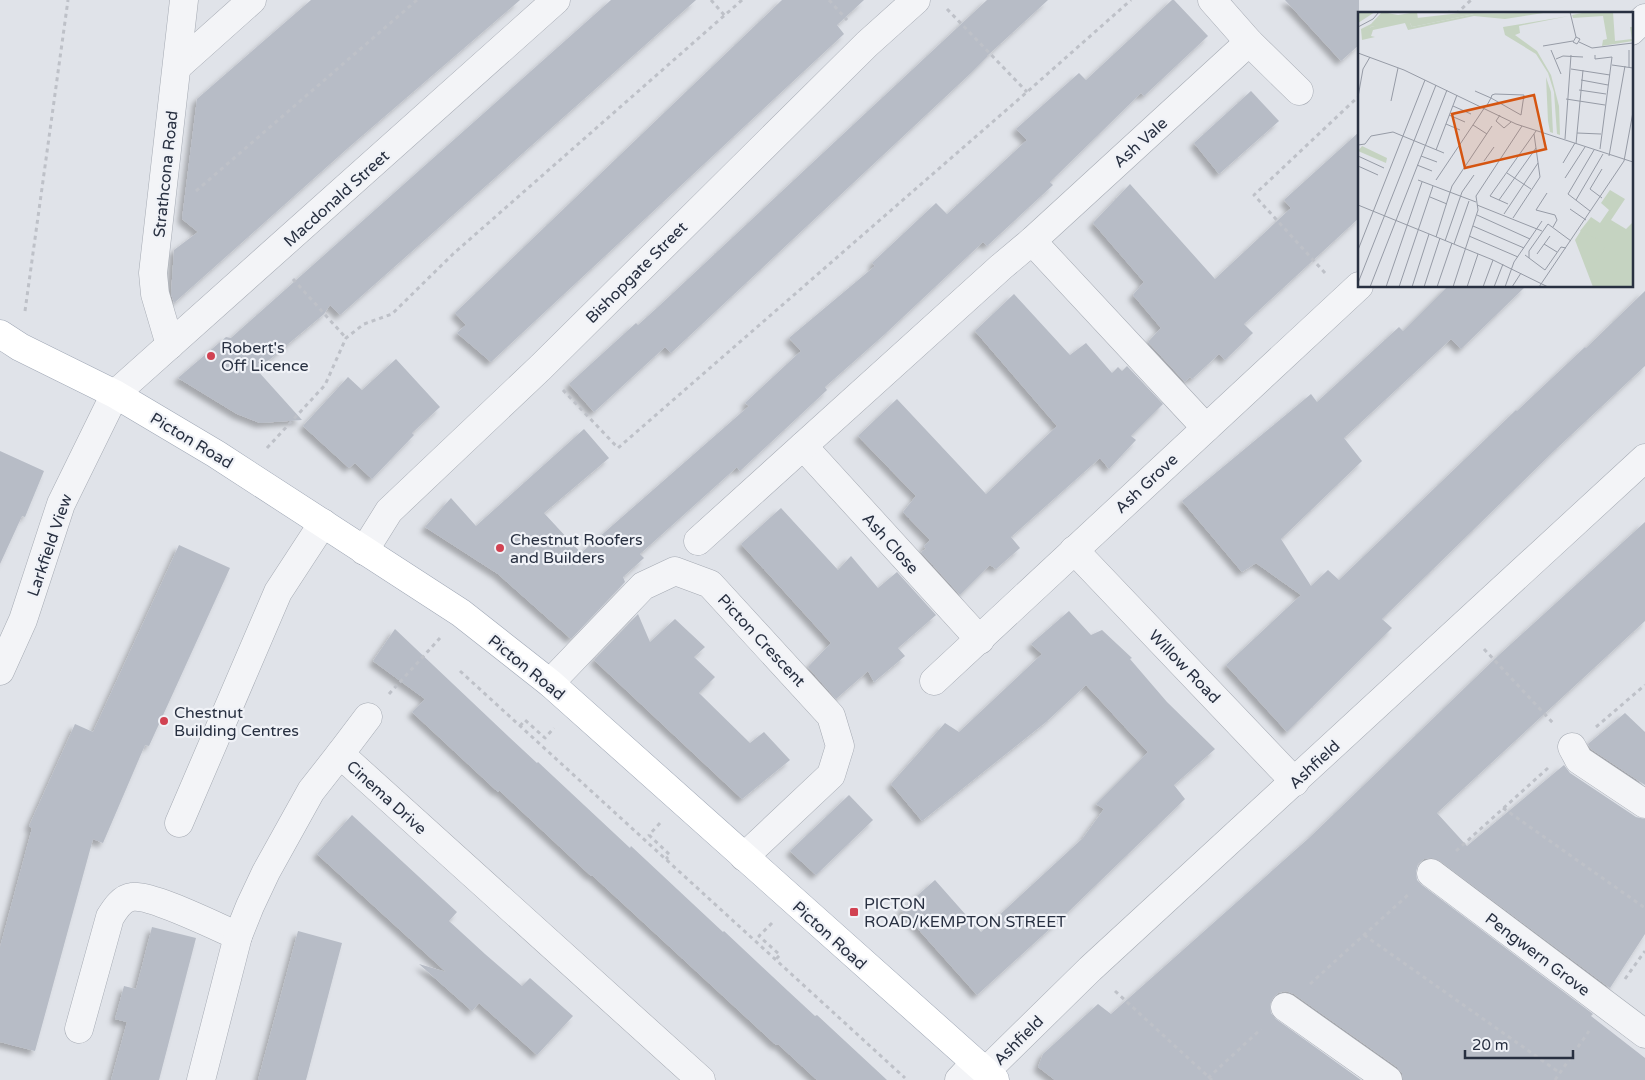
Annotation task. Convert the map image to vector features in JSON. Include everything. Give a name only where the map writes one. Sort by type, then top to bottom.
[{"type":"main road","name":"Picton Road","points":[[10,341],[115,394],[244,472],[460,613],[550,683],[793,901],[978,1074]]},
{"type":"street","name":"Strathcona Road","points":[[170,345],[155,294],[153,272],[184,0]]},
{"type":"street","points":[[176,67],[252,0]]},
{"type":"street","name":"Macdonald Street","points":[[115,394],[556,0]]},
{"type":"street","name":"Bishopgate Street","points":[[364,551],[389,512],[541,367],[867,44],[916,0]]},
{"type":"street","points":[[1212,0],[1249,42],[1299,91]]},
{"type":"street","points":[[1632,30],[1645,18]]},
{"type":"street","name":"Ash Vale","points":[[698,541],[1032,241],[1249,42]]},
{"type":"street","points":[[1032,241],[1206,428]]},
{"type":"street","name":"Ash Grove","points":[[934,681],[1353,292]]},
{"type":"street","name":"Larkfield View","points":[[0,671],[23,620],[61,504],[115,394]]},
{"type":"street","name":"Ash Close","points":[[803,446],[980,640]]},
{"type":"street","name":"Ashfield","points":[[978,1074],[1090,968],[1295,782],[1645,458]]},
{"type":"street","points":[[179,823],[278,592],[323,523]]},
{"type":"street","name":"Willow Road","points":[[1074,550],[1295,782]]},
{"type":"street","name":"Picton Crescent","points":[[550,683],[642,586],[675,571],[710,584],[831,716],[840,746],[831,775],[744,857]]},
{"type":"street","points":[[340,754],[368,717]]},
{"type":"street","points":[[1572,746],[1578,760],[1645,804]]},
{"type":"street","name":"Cinema Drive","points":[[201,1080],[238,936],[266,872],[312,791],[340,754],[701,1080]]},
{"type":"street","name":"Pengwern Grove","points":[[1431,873],[1645,1034]]},
{"type":"street","points":[[79,1029],[110,917],[119,904],[131,896],[148,898],[238,936]]},
{"type":"street","points":[[1285,1007],[1388,1080]]},
{"type":"path","points":[[10,341],[68,0]]},
{"type":"path","points":[[159,222],[417,0]]},
{"type":"path","points":[[711,0],[725,16]]},
{"type":"path","points":[[244,472],[325,385],[346,338],[364,324],[392,314],[461,248],[742,0]]},
{"type":"path","points":[[541,367],[618,448],[1131,0]]},
{"type":"path","points":[[1458,12],[1471,0]]},
{"type":"path","points":[[945,7],[1027,92]]},
{"type":"path","points":[[1353,292],[1254,195],[1358,97]]},
{"type":"path","points":[[272,255],[346,338]]},
{"type":"path","points":[[368,717],[434,646],[460,613]]},
{"type":"path","points":[[1464,626],[1558,728],[1572,746]]},
{"type":"path","points":[[460,671],[905,1078]]},
{"type":"path","points":[[1640,690],[1645,693]]},
{"type":"path","points":[[1503,808],[1645,908]]},
{"type":"path","points":[[775,960],[780,955],[760,936],[793,901]]},
{"type":"path","points":[[1364,935],[1560,1073]]},
{"type":"path","points":[[1090,968],[1212,1080]]},
{"type":"building","points":[[311,0],[520,0],[348,148],[174,303],[171,294],[174,250],[198,232],[182,219],[197,99]]},
{"type":"building","points":[[611,0],[696,0],[340,315],[330,305],[324,314],[257,370],[302,420],[260,423],[237,414],[178,378],[226,337],[231,338]]},
{"type":"building","points":[[782,0],[864,0],[837,25],[844,34],[491,362],[457,333],[466,325],[455,313]]},
{"type":"building","points":[[987,0],[1048,0],[671,353],[665,347],[594,412],[569,384],[636,323],[638,325],[658,307]]},
{"type":"building","points":[[1172,0],[1208,36],[1144,96],[1141,93],[1050,182],[1053,185],[987,246],[983,242],[885,334],[825,387],[827,390],[740,471],[737,467],[640,554],[644,558],[623,577],[625,582],[571,639],[498,574],[425,527],[451,498],[476,526],[584,429],[609,458],[544,513],[581,553],[749,406],[745,403],[801,351],[789,338],[875,266],[872,263],[936,203],[947,214],[1027,140],[1016,129],[1079,73],[1086,80]]},
{"type":"building","points":[[1285,0],[1359,0],[1358,46],[1341,61]]},
{"type":"building","points":[[1251,91],[1279,121],[1219,174],[1194,143]]},
{"type":"building","points":[[1358,133],[1358,219],[1244,324],[1253,333],[1225,360],[1219,354],[1192,379],[1190,377],[1185,382],[1148,342],[1161,328],[1133,295],[1144,282],[1093,223],[1130,184],[1215,279],[1291,208],[1284,200]]},
{"type":"building","points":[[1446,288],[1524,288],[1461,349],[1451,339],[1344,438],[1362,461],[1281,539],[1311,586],[1328,570],[1339,580],[1516,410],[1586,348],[1645,291],[1645,366],[1555,450],[1382,619],[1392,628],[1287,732],[1226,665],[1301,595],[1256,563],[1242,572],[1182,501],[1311,394],[1317,402],[1399,327],[1403,331]]},
{"type":"building","points":[[1014,294],[1070,355],[1086,343],[1112,373],[1118,367],[1122,371],[1127,366],[1163,404],[1131,436],[1136,440],[1109,469],[1100,458],[1011,537],[1020,548],[996,569],[990,565],[960,595],[921,552],[926,549],[924,546],[930,540],[903,512],[916,496],[858,436],[897,399],[986,494],[1057,426],[975,331]]},
{"type":"building","points":[[396,359],[440,407],[412,433],[414,435],[372,479],[355,463],[349,468],[303,426],[348,377],[362,390]]},
{"type":"building","points":[[0,451],[44,471],[25,517],[22,516],[0,564]]},
{"type":"building","points":[[781,508],[838,570],[851,556],[878,588],[897,572],[936,615],[898,648],[905,656],[874,682],[868,671],[836,699],[808,667],[831,643],[741,544]]},
{"type":"building","points":[[1645,522],[1645,621],[1437,813],[1467,846],[1564,765],[1570,773],[1636,817],[1645,819],[1645,934],[1610,988],[1440,861],[1432,858],[1424,859],[1418,864],[1416,872],[1417,880],[1422,885],[1593,1014],[1591,1016],[1645,1058],[1645,1080],[1403,1080],[1402,1073],[1397,1067],[1294,994],[1286,991],[1278,993],[1270,1005],[1271,1013],[1276,1019],[1361,1080],[1055,1080],[1038,1067],[1043,1054],[1098,1004],[1111,1014],[1309,838],[1500,654]]},
{"type":"building","points":[[179,545],[230,568],[149,746],[145,745],[103,843],[93,839],[35,1051],[0,1042],[0,947],[32,828],[29,826],[75,724],[93,732]]},
{"type":"building","points":[[1069,611],[1091,635],[1102,630],[1132,658],[1130,659],[1167,702],[1215,749],[1174,785],[1185,799],[1064,916],[977,995],[901,910],[935,880],[981,932],[1083,838],[1104,809],[1096,804],[1148,752],[1086,685],[1046,722],[922,821],[891,784],[945,723],[959,732],[1042,654],[1031,644]]},
{"type":"building","points":[[638,614],[650,642],[675,619],[705,647],[694,657],[715,677],[699,693],[750,743],[764,732],[790,760],[742,799],[594,660]]},
{"type":"building","points":[[395,629],[537,763],[630,848],[631,846],[887,1080],[817,1080],[778,1044],[776,1045],[499,790],[498,792],[412,712],[425,699],[373,661]]},
{"type":"building","points":[[1625,713],[1645,732],[1645,785],[1591,749],[1588,744]]},
{"type":"building","points":[[849,795],[873,820],[816,875],[790,851]]},
{"type":"building","points":[[352,815],[457,912],[449,921],[485,954],[522,986],[530,978],[573,1016],[537,1055],[479,1003],[472,1011],[419,964],[446,972],[317,854]]},
{"type":"building","points":[[152,927],[196,938],[159,1080],[111,1080],[127,1022],[115,1019],[124,986],[136,989]]},
{"type":"building","points":[[298,931],[342,943],[306,1080],[258,1080]]},
{"type":"place","name":"Robert's Off Licence","points":[[211,356]]},
{"type":"place","name":"Chestnut Roofers and Builders","points":[[500,548]]},
{"type":"place","name":"Chestnut Building Centres","points":[[164,721]]},
{"type":"place","name":"PICTON ROAD/KEMPTON STREET","points":[[854,912]]}]
